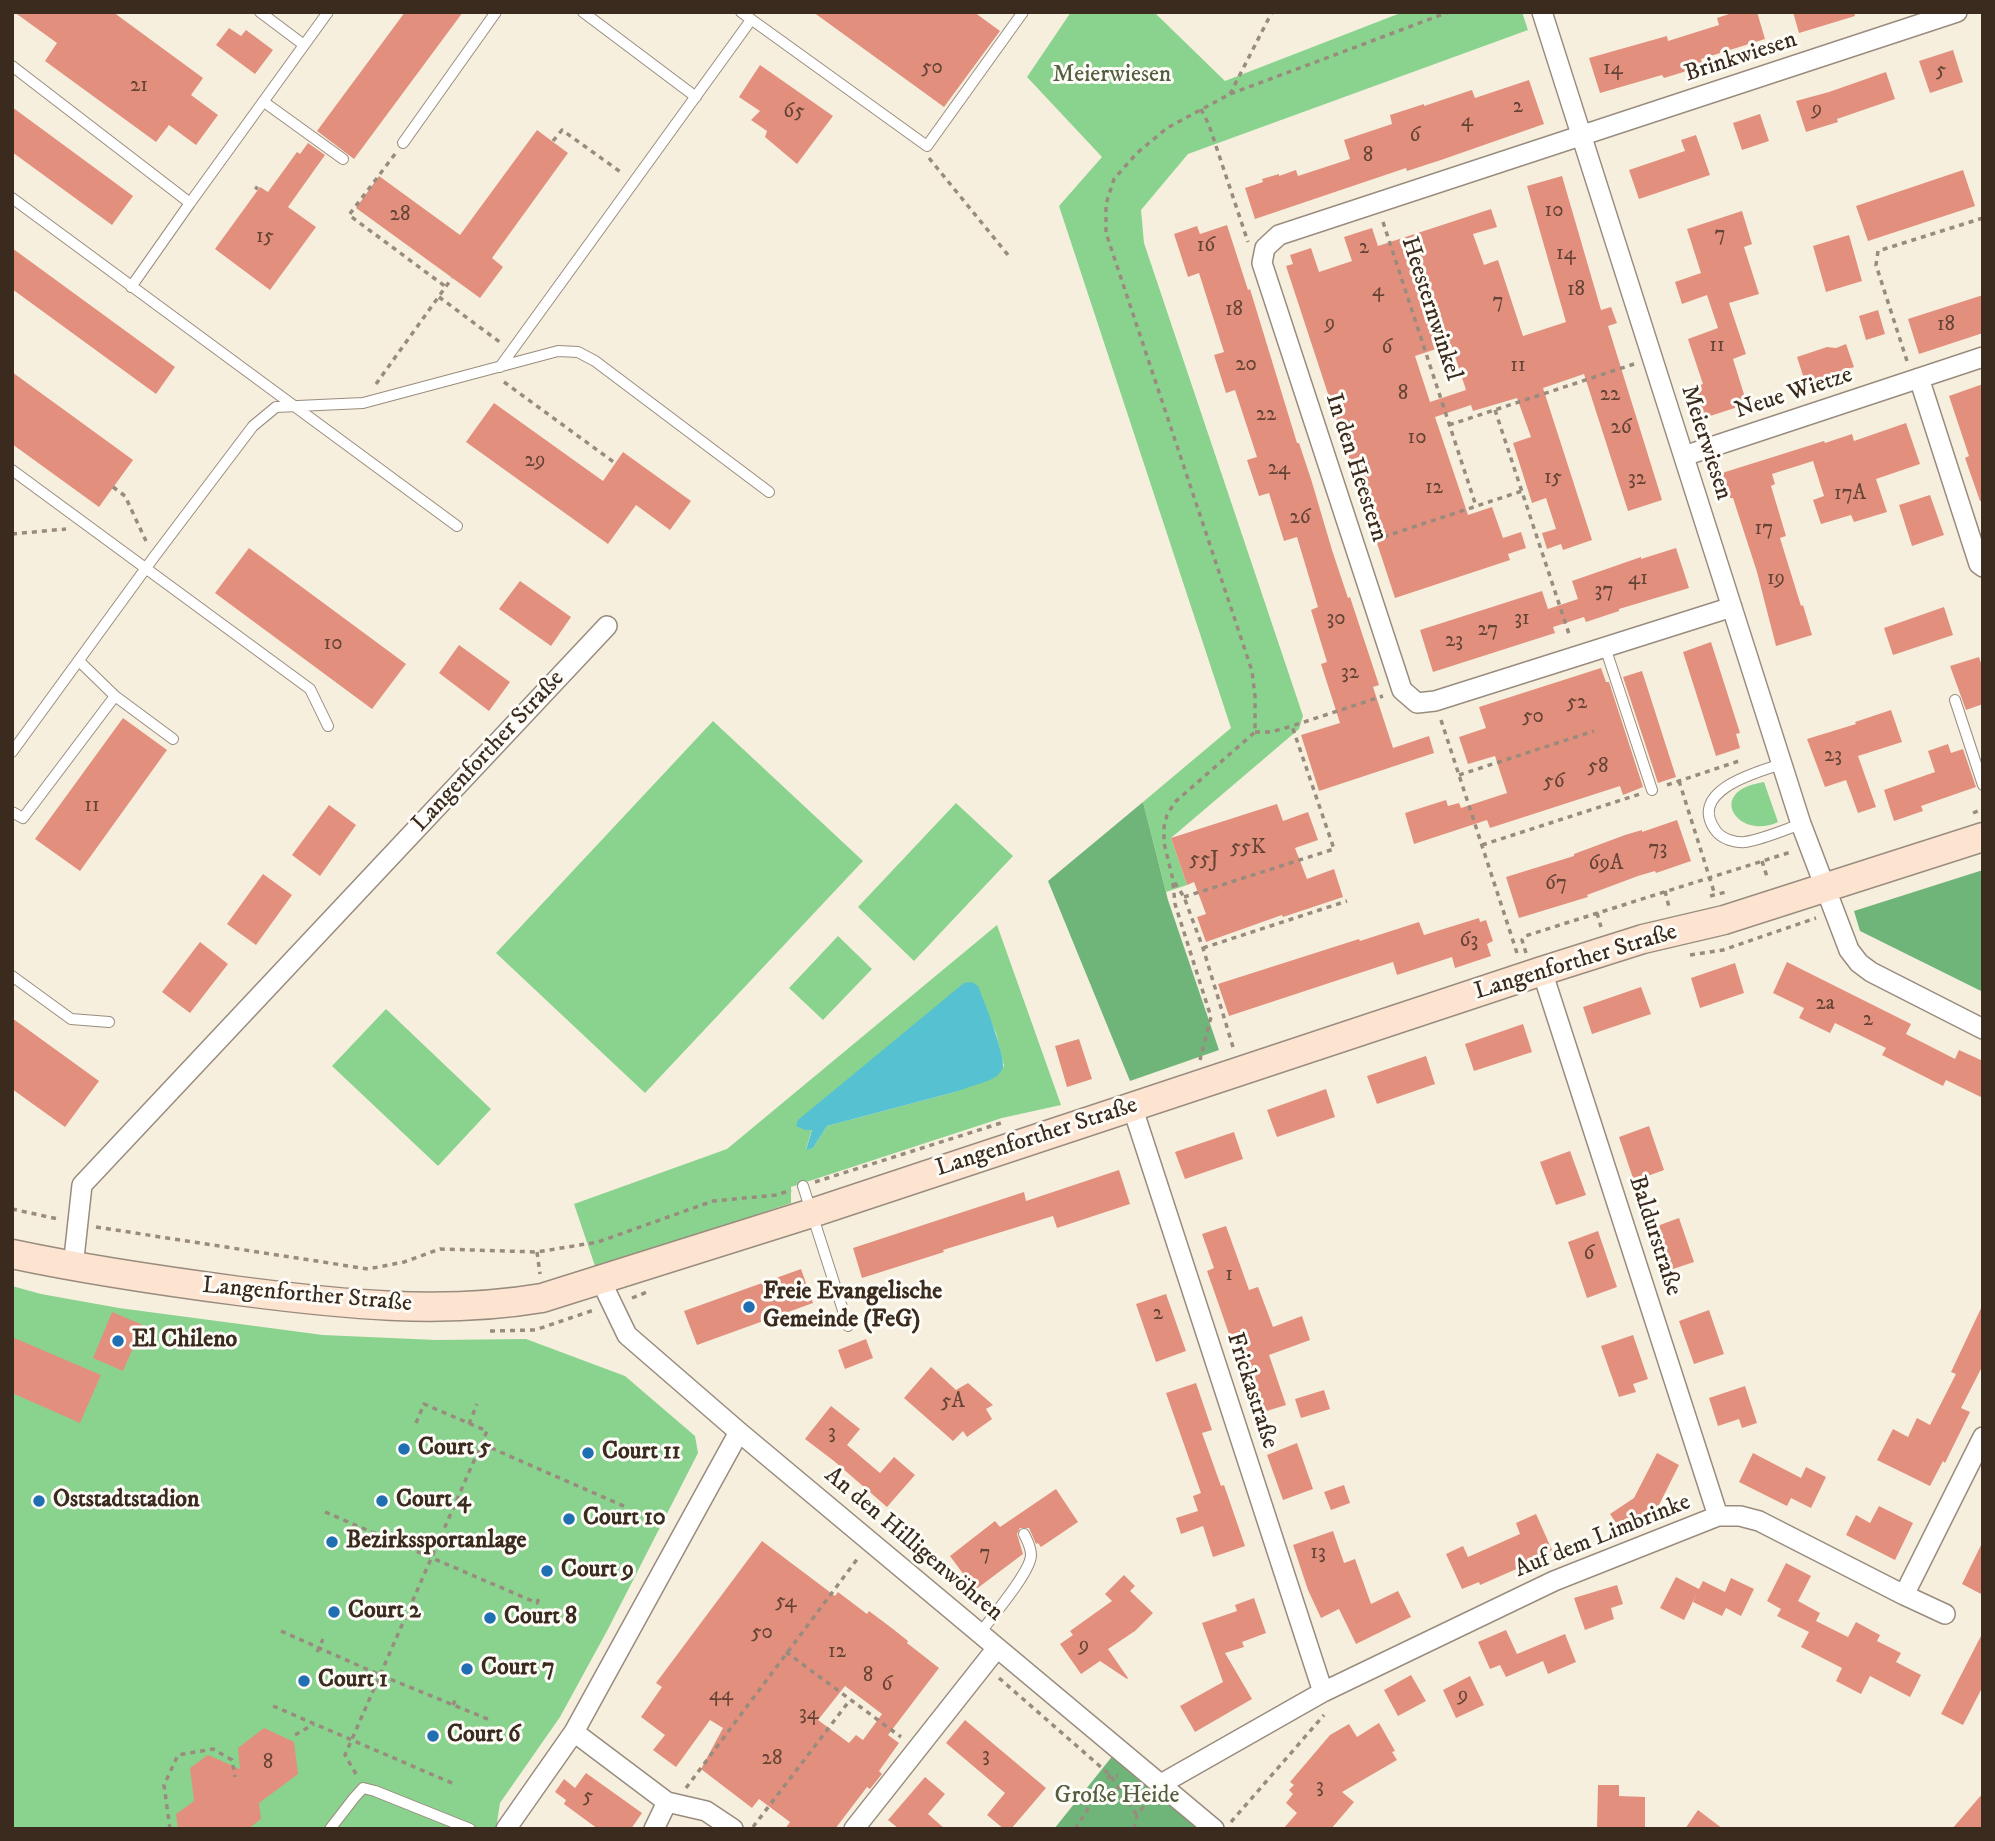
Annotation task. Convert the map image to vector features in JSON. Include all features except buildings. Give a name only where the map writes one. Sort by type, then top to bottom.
[{"type":"main road","name":"Langenforther Straße","points":[[12,1254],[73,1267],[331,1303],[401,1308],[506,1304],[542,1298],[812,1213],[1132,1106],[1534,961],[1724,920],[1983,837]]},
{"type":"street","name":"Meierwiesen","points":[[1542,12],[1801,824],[1849,950],[1859,963],[1871,972],[1983,1029]]},
{"type":"street","name":"Brinkwiesen","points":[[1581,136],[1957,12]]},
{"type":"street","points":[[1265,248],[1279,235],[1581,136]]},
{"type":"street","name":"In den Heestern","points":[[1265,248],[1262,263],[1402,690]]},
{"type":"street","name":"Neue Wietze","points":[[1684,456],[1983,357]]},
{"type":"street","points":[[1919,378],[1979,564],[1983,567]]},
{"type":"street","points":[[1402,690],[1417,703],[1435,701],[1732,607]]},
{"type":"street","name":"Langenforther Straße","points":[[73,1267],[82,1185],[607,626]]},
{"type":"street","name":"Baldurstraße","points":[[1534,961],[1718,1517]]},
{"type":"street","name":"Frickastraße","points":[[1132,1106],[1323,1692]]},
{"type":"street","name":"An den Hilligenwöhren","points":[[601,1281],[627,1335],[1214,1829]]},
{"type":"street","points":[[506,1829],[574,1732],[739,1432]]},
{"type":"street","points":[[1904,1594],[1983,1437]]},
{"type":"street","name":"Auf dem Limbrinke","points":[[1161,1784],[1323,1692],[1554,1581],[1718,1517],[1740,1516],[1759,1521],[1945,1614]]},
{"type":"street","points":[[854,1829],[997,1648]]},
{"type":"street","points":[[574,1732],[671,1803],[706,1811],[733,1829]]},
{"type":"street","points":[[653,1829],[671,1803]]},
{"type":"lane","points":[[260,12],[304,45]]},
{"type":"lane","points":[[131,287],[328,12]]},
{"type":"lane","points":[[403,143],[496,12]]},
{"type":"lane","points":[[583,12],[696,97]]},
{"type":"lane","points":[[741,12],[927,146],[1023,12]]},
{"type":"lane","points":[[500,367],[751,20]]},
{"type":"lane","points":[[12,66],[190,203]]},
{"type":"lane","points":[[264,102],[343,159]]},
{"type":"lane","points":[[12,198],[457,526]]},
{"type":"lane","points":[[12,752],[253,426],[276,407],[363,403],[558,351],[578,352],[594,361],[769,492]]},
{"type":"lane","points":[[12,470],[310,689],[328,726]]},
{"type":"lane","points":[[1605,647],[1652,790]]},
{"type":"lane","points":[[79,661],[115,696],[173,739]]},
{"type":"lane","points":[[12,812],[23,818],[115,696]]},
{"type":"lane","points":[[1955,700],[1983,785]]},
{"type":"lane","points":[[1782,764],[1738,779],[1719,791],[1709,808],[1710,822],[1719,834],[1729,840],[1744,842],[1801,824]]},
{"type":"lane","points":[[12,976],[71,1019],[109,1022]]},
{"type":"lane","points":[[803,1186],[848,1326]]},
{"type":"lane","points":[[979,1633],[1023,1575],[1031,1558],[1029,1543],[1024,1534]]},
{"type":"lane","points":[[330,1829],[363,1788],[470,1829]]},
{"type":"path","points":[[1230,94],[1272,12]]},
{"type":"path","points":[[1255,732],[1252,671],[1106,233],[1106,204],[1114,179],[1137,153],[1167,128],[1230,94],[1449,12]]},
{"type":"path","points":[[1201,109],[1209,125],[1247,241],[1265,248]]},
{"type":"path","points":[[553,141],[562,130],[634,182]]},
{"type":"path","points":[[403,143],[349,215],[446,287]]},
{"type":"path","points":[[927,146],[928,158],[1008,255]]},
{"type":"path","name":"Heesternwinkel","points":[[1377,204],[1476,506]]},
{"type":"path","points":[[1919,378],[1910,369],[1876,265],[1878,251],[1983,218]]},
{"type":"path","points":[[363,403],[452,278]]},
{"type":"path","points":[[439,297],[512,350]]},
{"type":"path","points":[[1450,425],[1652,358]]},
{"type":"path","points":[[488,370],[615,463]]},
{"type":"path","points":[[1495,410],[1577,656]]},
{"type":"path","points":[[113,487],[125,496],[154,557]]},
{"type":"path","points":[[1355,546],[1522,491]]},
{"type":"path","points":[[12,534],[88,527]]},
{"type":"path","points":[[1211,1058],[1200,1062],[1212,1017],[1175,904],[1173,880],[1164,843],[1167,815],[1183,795],[1255,732],[1271,732],[1292,726],[1402,690]]},
{"type":"path","points":[[1435,701],[1517,953],[1534,961]]},
{"type":"path","points":[[1184,897],[1334,849],[1292,726]]},
{"type":"path","points":[[1459,775],[1594,731]]},
{"type":"path","points":[[1482,845],[1740,761]]},
{"type":"path","points":[[1679,781],[1715,895]]},
{"type":"path","points":[[1534,961],[1522,940],[1525,936],[1810,846]]},
{"type":"path","points":[[1762,861],[1768,880]]},
{"type":"path","points":[[1173,880],[1184,897],[1203,948],[1234,1050],[1241,1048]]},
{"type":"path","points":[[1665,891],[1670,907]]},
{"type":"path","points":[[1203,948],[1347,901]]},
{"type":"path","points":[[1597,913],[1601,929]]},
{"type":"path","points":[[12,1209],[78,1224],[368,1269],[404,1262],[440,1249],[537,1252],[598,1242],[713,1201],[777,1195],[998,1122],[1010,1121]]},
{"type":"path","points":[[363,1788],[345,1755],[487,1431],[424,1404],[416,1423]]},
{"type":"path","points":[[469,1424],[477,1404]]},
{"type":"path","points":[[482,1444],[577,1485],[584,1491],[626,1507]]},
{"type":"path","points":[[577,1485],[579,1480]]},
{"type":"path","points":[[325,1512],[505,1591],[537,1603],[538,1598]]},
{"type":"path","points":[[671,1803],[872,1541]]},
{"type":"path","points":[[281,1631],[318,1650],[490,1720]]},
{"type":"path","points":[[318,1650],[324,1639]]},
{"type":"path","points":[[786,1652],[917,1749]]},
{"type":"path","points":[[1225,1829],[1325,1716],[1323,1692]]},
{"type":"path","points":[[447,1708],[457,1696]]},
{"type":"path","points":[[752,1829],[850,1700]]},
{"type":"path","points":[[273,1706],[454,1784]]},
{"type":"path","points":[[295,1735],[314,1724]]},
{"type":"path","points":[[170,1829],[164,1786],[178,1755],[213,1749],[232,1760],[235,1777]]},
{"type":"path","points":[[1075,1829],[1110,1775]]},
{"type":"path","points":[[1134,1829],[1138,1815],[1161,1784]]},
{"type":"green space","points":[[1071,12],[1154,12],[1225,81],[1403,12],[1522,12],[1528,30],[1188,154],[1141,210],[1144,243],[1303,716],[1299,729],[1171,838],[1187,885],[1166,892],[1143,802],[1231,728],[1059,206],[1102,157],[1027,77]]},
{"type":"green space","points":[[713,721],[863,861],[645,1093],[496,953]]},
{"type":"green space","points":[[1764,782],[1778,822],[1753,826],[1736,816],[1732,800],[1748,786]]},
{"type":"green space","points":[[1143,802],[1168,900],[1219,1050],[1130,1081],[1048,881]]},
{"type":"green space","points":[[956,803],[1013,856],[914,961],[858,907]]},
{"type":"green space","points":[[1983,870],[1983,992],[1860,931],[1854,911]]},
{"type":"green space","points":[[997,925],[1061,1105],[1002,1118],[791,1187],[791,1203],[596,1269],[574,1204],[727,1149]],"holes":[[[981,994],[1004,1066],[986,1081],[974,1083],[955,1092],[827,1126],[813,1148],[806,1149],[812,1129]]]},
{"type":"green space","points":[[838,936],[872,969],[823,1020],[789,988]]},
{"type":"green space","points":[[386,1009],[491,1109],[438,1166],[332,1066]]},
{"type":"green space","name":"Bezirkssportanlage","points":[[12,1286],[119,1308],[323,1335],[436,1340],[526,1339],[625,1376],[695,1436],[698,1453],[560,1717],[500,1803],[496,1829],[12,1829]]},
{"type":"green space","name":"Große Heide","points":[[1114,1754],[1201,1829],[1054,1829]]},
{"type":"water","points":[[972,982],[978,986],[1001,1051],[1003,1067],[997,1076],[955,1092],[827,1126],[813,1148],[806,1150],[812,1130],[796,1126],[798,1120],[964,983]]},
{"type":"place","name":"Freie Evangelische Gemeinde (FeG)","points":[[749,1307]]},
{"type":"place","name":"El Chileno","points":[[118,1341]]},
{"type":"place","name":"Court 5","points":[[404,1449]]},
{"type":"place","name":"Court 11","points":[[588,1453]]},
{"type":"place","name":"Oststadtstadion","points":[[39,1501]]},
{"type":"place","name":"Court 4","points":[[382,1501]]},
{"type":"place","name":"Court 10","points":[[569,1519]]},
{"type":"place","name":"Bezirkssportanlage","points":[[332,1542]]},
{"type":"place","name":"Court 9","points":[[547,1571]]},
{"type":"place","name":"Court 2","points":[[334,1612]]},
{"type":"place","name":"Court 8","points":[[490,1618]]},
{"type":"place","name":"Court 7","points":[[467,1669]]},
{"type":"place","name":"Court 1","points":[[304,1681]]},
{"type":"place","name":"Court 6","points":[[433,1736]]}]
